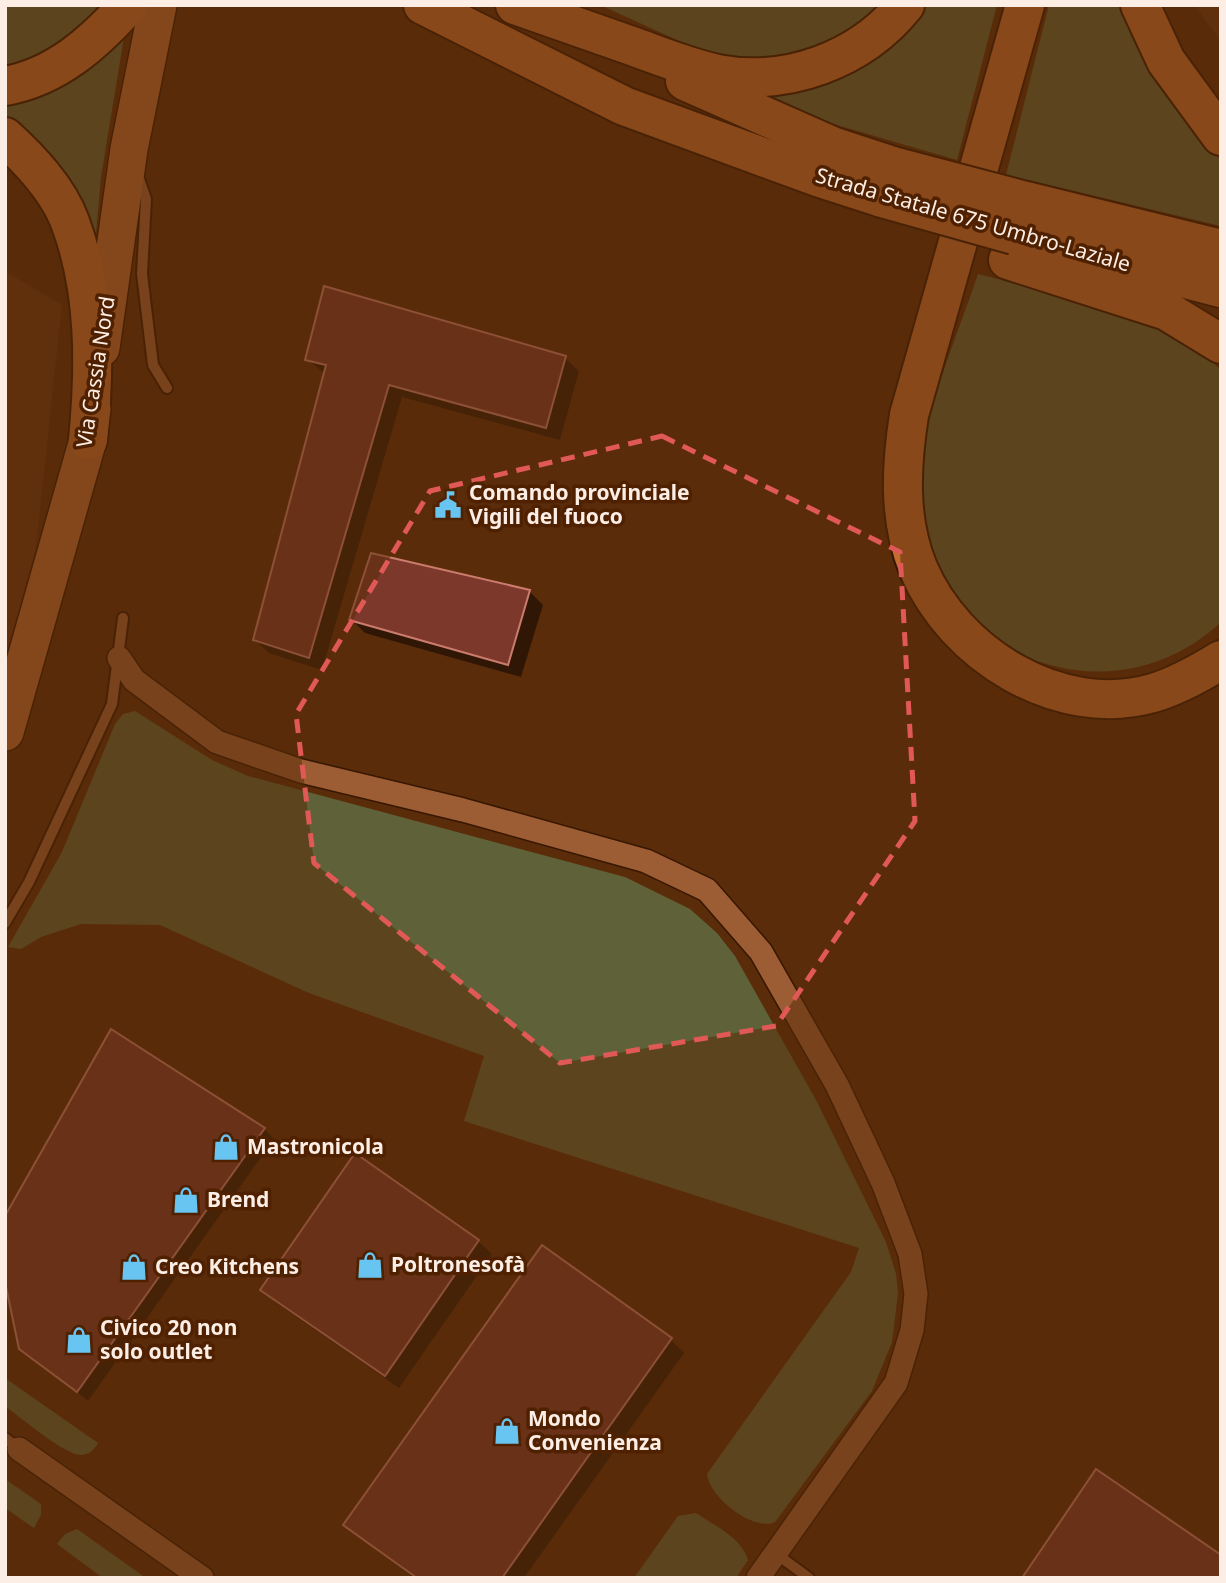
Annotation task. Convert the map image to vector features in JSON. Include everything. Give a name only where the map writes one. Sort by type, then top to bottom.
[{"type":"highway","points":[[5,86],[36,77],[67,61],[128,5]]},
{"type":"highway","points":[[423,5],[797,193],[884,194],[1016,232],[1192,323],[1221,344]]},
{"type":"highway","points":[[513,5],[692,67],[746,77],[802,71],[828,63],[876,34],[905,5]]},
{"type":"highway","name":"Strada Statale 675 Umbro-Laziale","points":[[513,5],[832,146],[884,194],[1221,288]]},
{"type":"highway","points":[[1024,5],[909,415],[903,475],[904,513],[909,540],[930,593],[964,637],[1010,672],[1036,684],[1093,697],[1132,696],[1152,693],[1177,684],[1221,660]]},
{"type":"highway","points":[[1140,5],[1166,61],[1221,136]]},
{"type":"highway","points":[[5,137],[23,153],[56,196],[70,220],[80,256],[87,292],[93,366],[88,440]]},
{"type":"highway","name":"Strada Statale 675 Umbro-Laziale","points":[[1016,232],[1221,249]]},
{"type":"main road","name":"Via Cassia Nord","points":[[5,732],[88,440],[128,149],[158,5]]},
{"type":"street","points":[[119,659],[134,680],[217,742],[301,771],[463,810],[646,861],[707,890],[761,952],[837,1086],[883,1183],[910,1254],[916,1294],[912,1330],[896,1383],[758,1578]]},
{"type":"street","points":[[10,1443],[202,1578]]},
{"type":"lane","points":[[128,149],[146,198],[142,274],[153,365],[167,388]]},
{"type":"lane","points":[[5,923],[29,882],[112,704],[123,618]]},
{"type":"lane","points":[[775,1553],[808,1578]]},
{"type":"highlighted area","points":[[662,436],[900,552],[915,821],[776,1026],[560,1063],[314,863],[296,714],[430,491]]},
{"type":"shaded area","points":[[1196,5],[1221,5],[1221,41],[1205,20]]},
{"type":"shaded area","points":[[5,271],[62,305],[36,547],[5,670]]},
{"type":"green space","points":[[5,5],[102,5],[84,27],[59,45],[5,67]]},
{"type":"green space","points":[[600,5],[883,5],[855,31],[800,54],[757,59],[708,54]]},
{"type":"green space","points":[[923,5],[997,5],[957,160],[761,103],[762,91]]},
{"type":"green space","points":[[1049,5],[1120,5],[1138,49],[1161,88],[1189,125],[1221,160],[1221,226],[1006,175]]},
{"type":"green space","points":[[126,25],[101,177],[93,268],[5,123],[5,99]]},
{"type":"green space","points":[[978,274],[1075,298],[1138,318],[1195,349],[1221,370],[1221,622],[1197,641],[1171,656],[1143,666],[1114,671],[1085,671],[1055,666],[1027,657],[983,633],[965,616],[946,586],[927,535],[920,474],[930,416]]},
{"type":"green space","points":[[135,711],[212,760],[248,776],[625,877],[690,909],[717,933],[735,956],[816,1100],[886,1242],[896,1274],[898,1293],[892,1342],[872,1391],[775,1522],[755,1522],[734,1510],[715,1493],[707,1474],[851,1272],[859,1248],[464,1121],[484,1056],[309,993],[160,925],[81,924],[41,937],[21,949],[8,947],[62,852],[115,724],[123,714]]},
{"type":"green space","points":[[5,1378],[98,1443],[95,1448],[86,1454],[73,1453],[53,1442],[5,1406]]},
{"type":"green space","points":[[5,1479],[41,1504],[41,1515],[34,1528],[5,1508]]},
{"type":"green space","points":[[696,1513],[733,1538],[745,1552],[748,1560],[736,1578],[634,1578],[678,1516]]},
{"type":"green space","points":[[77,1529],[146,1578],[103,1578],[57,1544],[65,1534]]},
{"type":"building","points":[[324,286],[566,356],[546,428],[389,385],[309,658],[253,640],[326,365],[305,360]]},
{"type":"building","points":[[371,553],[530,590],[508,665],[349,620]]},
{"type":"building","points":[[111,1029],[265,1128],[77,1392],[19,1349],[5,1282],[5,1216]]},
{"type":"building","name":"Poltronesofà","points":[[355,1153],[479,1240],[385,1376],[260,1290]]},
{"type":"building","name":"Mondo Convenienza","points":[[542,1245],[672,1338],[502,1578],[417,1578],[343,1525]]},
{"type":"building","points":[[1096,1469],[1221,1555],[1221,1578],[1022,1578]]},
{"type":"place","name":"Comando provinciale Vigili del fuoco","points":[[448,505]]},
{"type":"place","name":"Mastronicola","points":[[226,1147]]},
{"type":"place","name":"Brend","points":[[186,1200]]},
{"type":"place","name":"Poltronesofà","points":[[370,1265]]},
{"type":"place","name":"Creo Kitchens","points":[[134,1267]]},
{"type":"place","name":"Civico 20 non solo outlet","points":[[79,1340]]},
{"type":"place","name":"Mondo Convenienza","points":[[507,1431]]}]
